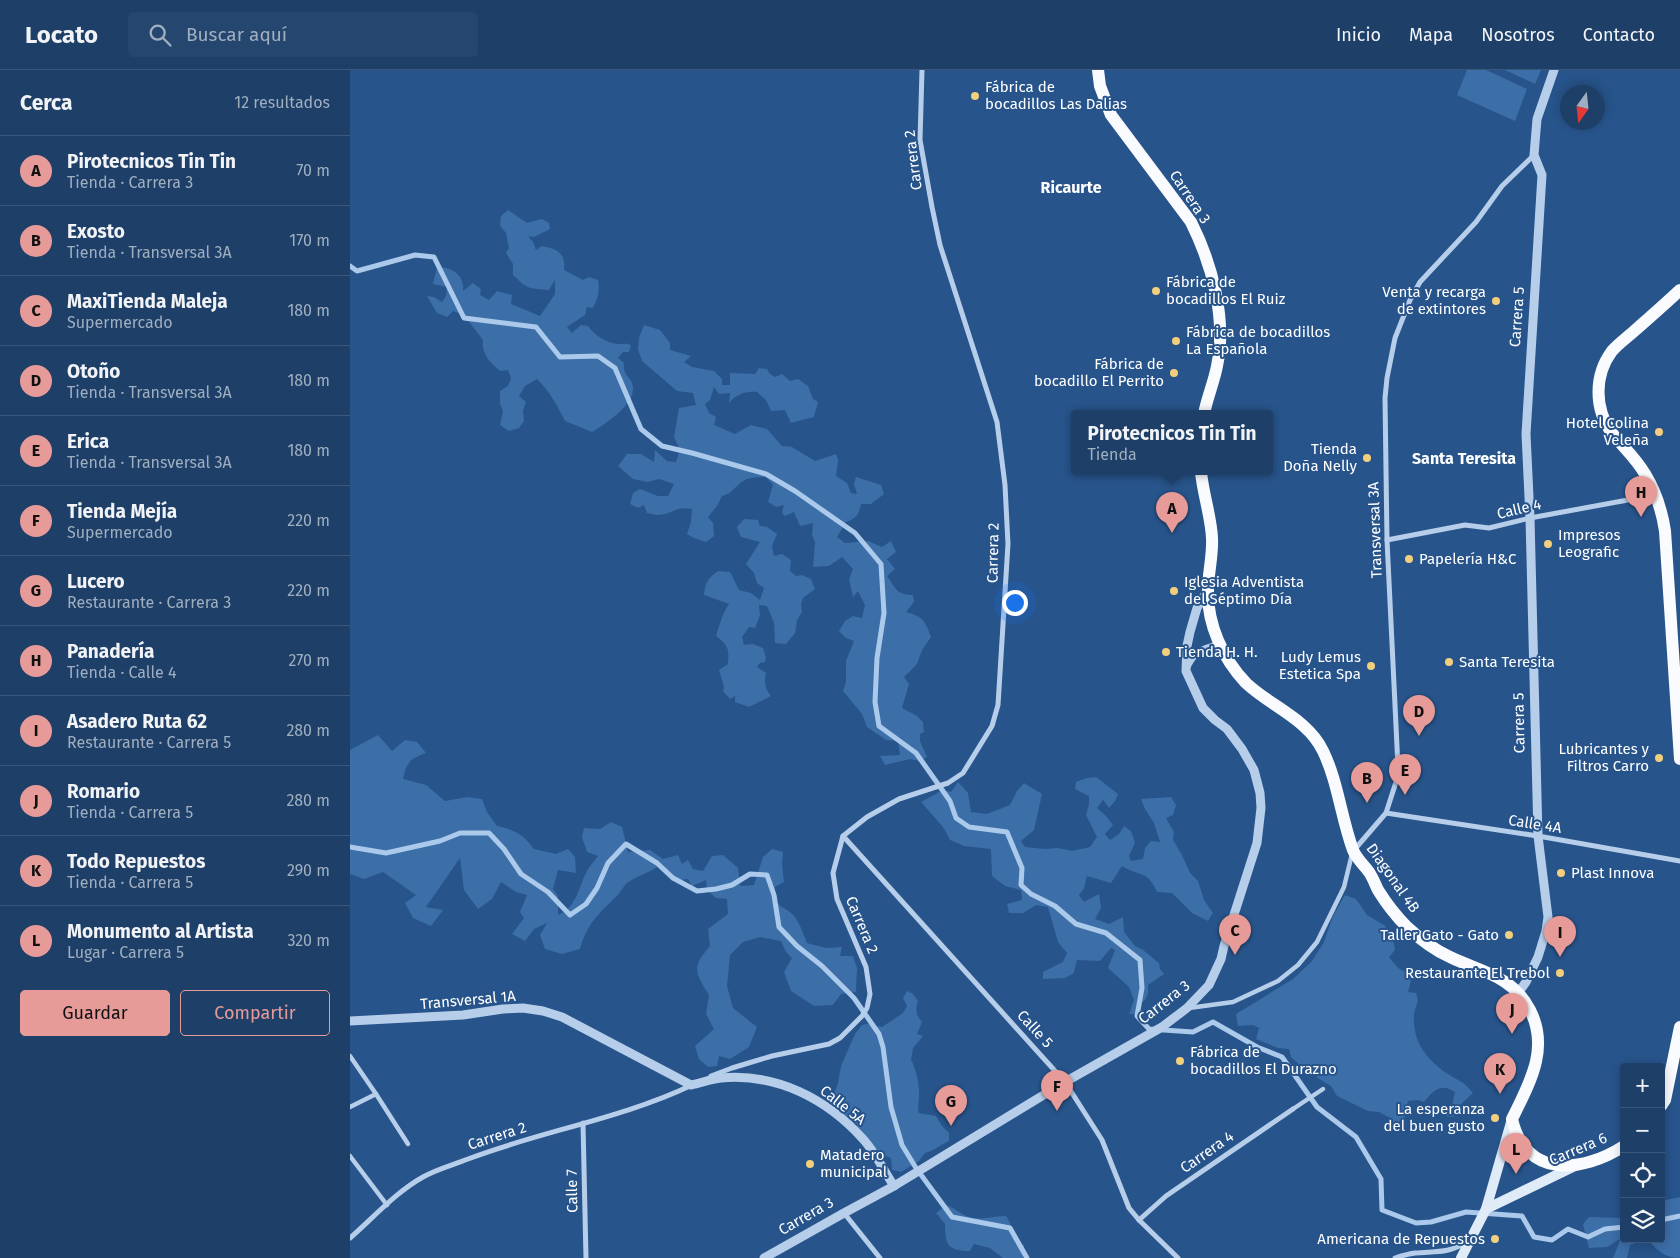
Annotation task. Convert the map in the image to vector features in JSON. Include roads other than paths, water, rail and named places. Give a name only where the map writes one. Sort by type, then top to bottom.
[{"type":"main road","name":"Carrera 3","points":[[1098,70],[1100,86],[1111,116],[1191,222],[1208,265],[1221,329],[1217,366],[1205,410]]},
{"type":"main road","points":[[1680,290],[1613,351],[1602,370],[1599,381],[1599,402],[1606,423],[1611,432],[1638,463],[1656,495],[1665,531],[1680,759]]},
{"type":"main road","name":"Carrera 3","points":[[1202,475],[1212,537],[1208,588]]},
{"type":"main road","name":"Diagonal 4B","points":[[1208,588],[1210,614],[1219,644],[1235,670],[1256,692],[1281,708],[1305,728],[1315,737],[1323,749],[1334,779],[1353,852],[1370,874],[1386,903],[1420,938],[1447,956],[1486,970],[1503,980],[1518,993]]},
{"type":"main road","points":[[1461,1258],[1486,1209],[1512,1119],[1536,1065],[1537,1032],[1530,1011],[1518,993]]},
{"type":"main road","points":[[1665,1100],[1680,1028]]},
{"type":"main road","points":[[1512,1119],[1519,1141],[1524,1148],[1544,1163],[1561,1166],[1577,1165]]},
{"type":"main road","name":"Carrera 6","points":[[1486,1209],[1577,1165],[1604,1157],[1620,1148]]},
{"type":"street","name":"Carrera 2","points":[[350,1238],[401,1192],[422,1178],[439,1170],[502,1146],[671,1095],[732,1068],[829,1044],[840,1038],[857,1022],[867,1008],[870,994],[866,967],[837,899],[833,873],[843,836],[866,818],[899,799],[948,783],[963,773],[992,726],[998,705],[1008,544],[1005,486],[997,422],[940,245],[932,207],[920,140],[922,70]]},
{"type":"street","points":[[1534,155],[1537,119],[1554,70]]},
{"type":"street","name":"Carrera 5","points":[[1518,993],[1533,970],[1543,944],[1548,917],[1538,836],[1526,434],[1542,175],[1534,155]]},
{"type":"street","name":"Transversal 3A","points":[[1353,852],[1386,813],[1396,782],[1398,751],[1387,540],[1385,398],[1390,357],[1402,318],[1420,282],[1476,222],[1502,186],[1534,155]]},
{"type":"street","name":"Calle 4","points":[[1387,540],[1465,526],[1489,528],[1530,518],[1656,495]]},
{"type":"street","name":"Carrera 3","points":[[764,1258],[894,1186],[1065,1082],[1162,1027],[1187,1008],[1209,985],[1221,960],[1257,843],[1261,808],[1258,782],[1249,761],[1236,738],[1203,708],[1186,671],[1187,646],[1191,626],[1197,608],[1208,588]]},
{"type":"street","points":[[1186,671],[1195,654],[1205,646],[1219,644]]},
{"type":"street","name":"Calle 4A","points":[[1386,813],[1538,836],[1680,861]]},
{"type":"street","name":"Calle 5","points":[[843,836],[1065,1082],[1102,1140],[1129,1208],[1178,1258]]},
{"type":"street","points":[[1187,1008],[1233,1002],[1278,981],[1298,965],[1317,942],[1344,887],[1353,852]]},
{"type":"street","name":"Transversal 1A","points":[[350,1021],[463,1015],[503,1009],[523,1008],[543,1011],[562,1016],[580,1025],[597,1036],[691,1085]]},
{"type":"street","points":[[350,1056],[408,1144]]},
{"type":"street","name":"Calle 5A","points":[[691,1085],[720,1078],[741,1078],[769,1082],[804,1093],[822,1103],[863,1139],[894,1186]]},
{"type":"street","points":[[1293,1108],[1323,1089]]},
{"type":"street","points":[[350,1107],[376,1094]]},
{"type":"street","name":"Carrera 4","points":[[1139,1220],[1166,1196],[1293,1108]]},
{"type":"street","name":"Calle 7","points":[[583,1123],[586,1258]]},
{"type":"street","points":[[350,1156],[387,1205]]},
{"type":"street","points":[[844,1213],[880,1258]]},
{"type":"street","points":[[1395,1258],[1457,1249],[1472,1239]]},
{"type":"waterway","points":[[350,266],[357,271],[415,255],[434,257],[464,318],[536,327],[560,357],[598,356],[615,368],[641,429],[662,446],[766,474],[795,491],[855,533],[881,564],[884,613],[877,658],[875,702],[879,726],[916,753],[950,801],[956,818],[969,827],[1007,832],[1022,868],[1021,885],[1031,894],[1055,906],[1076,924],[1106,933],[1140,960],[1142,988],[1137,1016],[1149,1029],[1193,1032],[1213,1022],[1257,1047],[1282,1057],[1317,1107],[1356,1137],[1381,1179],[1382,1210],[1416,1223],[1431,1222],[1466,1212],[1522,1216],[1534,1237],[1552,1240],[1568,1229],[1588,1237],[1605,1229],[1620,1227]]},
{"type":"waterway","points":[[350,847],[386,853],[440,841],[460,833],[489,833],[504,849],[521,874],[548,892],[570,915],[586,904],[597,888],[608,863],[626,844],[657,863],[673,878],[697,891],[732,885],[750,874],[767,875],[774,895],[779,927],[854,998],[879,1034],[883,1047],[891,1107],[902,1145],[916,1168],[952,1217],[1010,1228],[1027,1258]]},
{"type":"waterway","points":[[1665,1219],[1680,1216]]},
{"type":"place","name":"Fábrica de bocadillos Las Dalias","points":[[975,96]]},
{"type":"place","name":"Fábrica de bocadillos El Ruiz","points":[[1156,291]]},
{"type":"place","name":"Venta y recarga de extintores","points":[[1496,301]]},
{"type":"place","name":"Fábrica de bocadillos La Española","points":[[1176,341]]},
{"type":"place","name":"Fábrica de bocadillo El Perrito","points":[[1174,373]]},
{"type":"place","name":"Hotel Colina Veleña","points":[[1659,432]]},
{"type":"place","name":"Tienda Doña Nelly","points":[[1367,458]]},
{"type":"place","name":"Panadería","points":[[1641,517]]},
{"type":"place","name":"Pirotecnicos Tin Tin","points":[[1172,533]]},
{"type":"place","name":"Impresos Leografic","points":[[1548,544]]},
{"type":"place","name":"Papelería H&C","points":[[1409,559]]},
{"type":"place","name":"Iglesia Adventista del Séptimo Día","points":[[1174,591]]},
{"type":"place","name":"Tienda H. H.","points":[[1166,652]]},
{"type":"place","name":"Santa Teresita","points":[[1449,662]]},
{"type":"place","name":"Ludy Lemus Estetica Spa","points":[[1371,666]]},
{"type":"place","name":"Otoño","points":[[1419,736]]},
{"type":"place","name":"Lubricantes y Filtros Carro","points":[[1659,758]]},
{"type":"place","name":"Erica","points":[[1405,795]]},
{"type":"place","name":"Exosto","points":[[1367,803]]},
{"type":"place","name":"Plast Innova","points":[[1561,873]]},
{"type":"place","name":"Taller Gato - Gato","points":[[1509,935]]},
{"type":"place","name":"MaxiTienda Maleja","points":[[1235,955]]},
{"type":"place","name":"Asadero Ruta 62","points":[[1560,957]]},
{"type":"place","name":"Restaurante El Trebol","points":[[1560,973]]},
{"type":"place","name":"Romario","points":[[1512,1034]]},
{"type":"place","name":"Fábrica de bocadillos El Durazno","points":[[1180,1061]]},
{"type":"place","name":"Todo Repuestos","points":[[1500,1094]]},
{"type":"place","name":"Tienda Mejía","points":[[1057,1111]]},
{"type":"place","name":"La esperanza del buen gusto","points":[[1495,1118]]},
{"type":"place","name":"Lucero","points":[[951,1126]]},
{"type":"place","name":"Matadero municipal","points":[[810,1164]]},
{"type":"place","name":"Monumento al Artista","points":[[1516,1174]]},
{"type":"place","name":"Americana de Repuestos","points":[[1495,1239]]},
{"type":"district","name":"Ricaurte","points":[[1071,187]]},
{"type":"district","name":"Santa Teresita","points":[[1464,458]]}]
